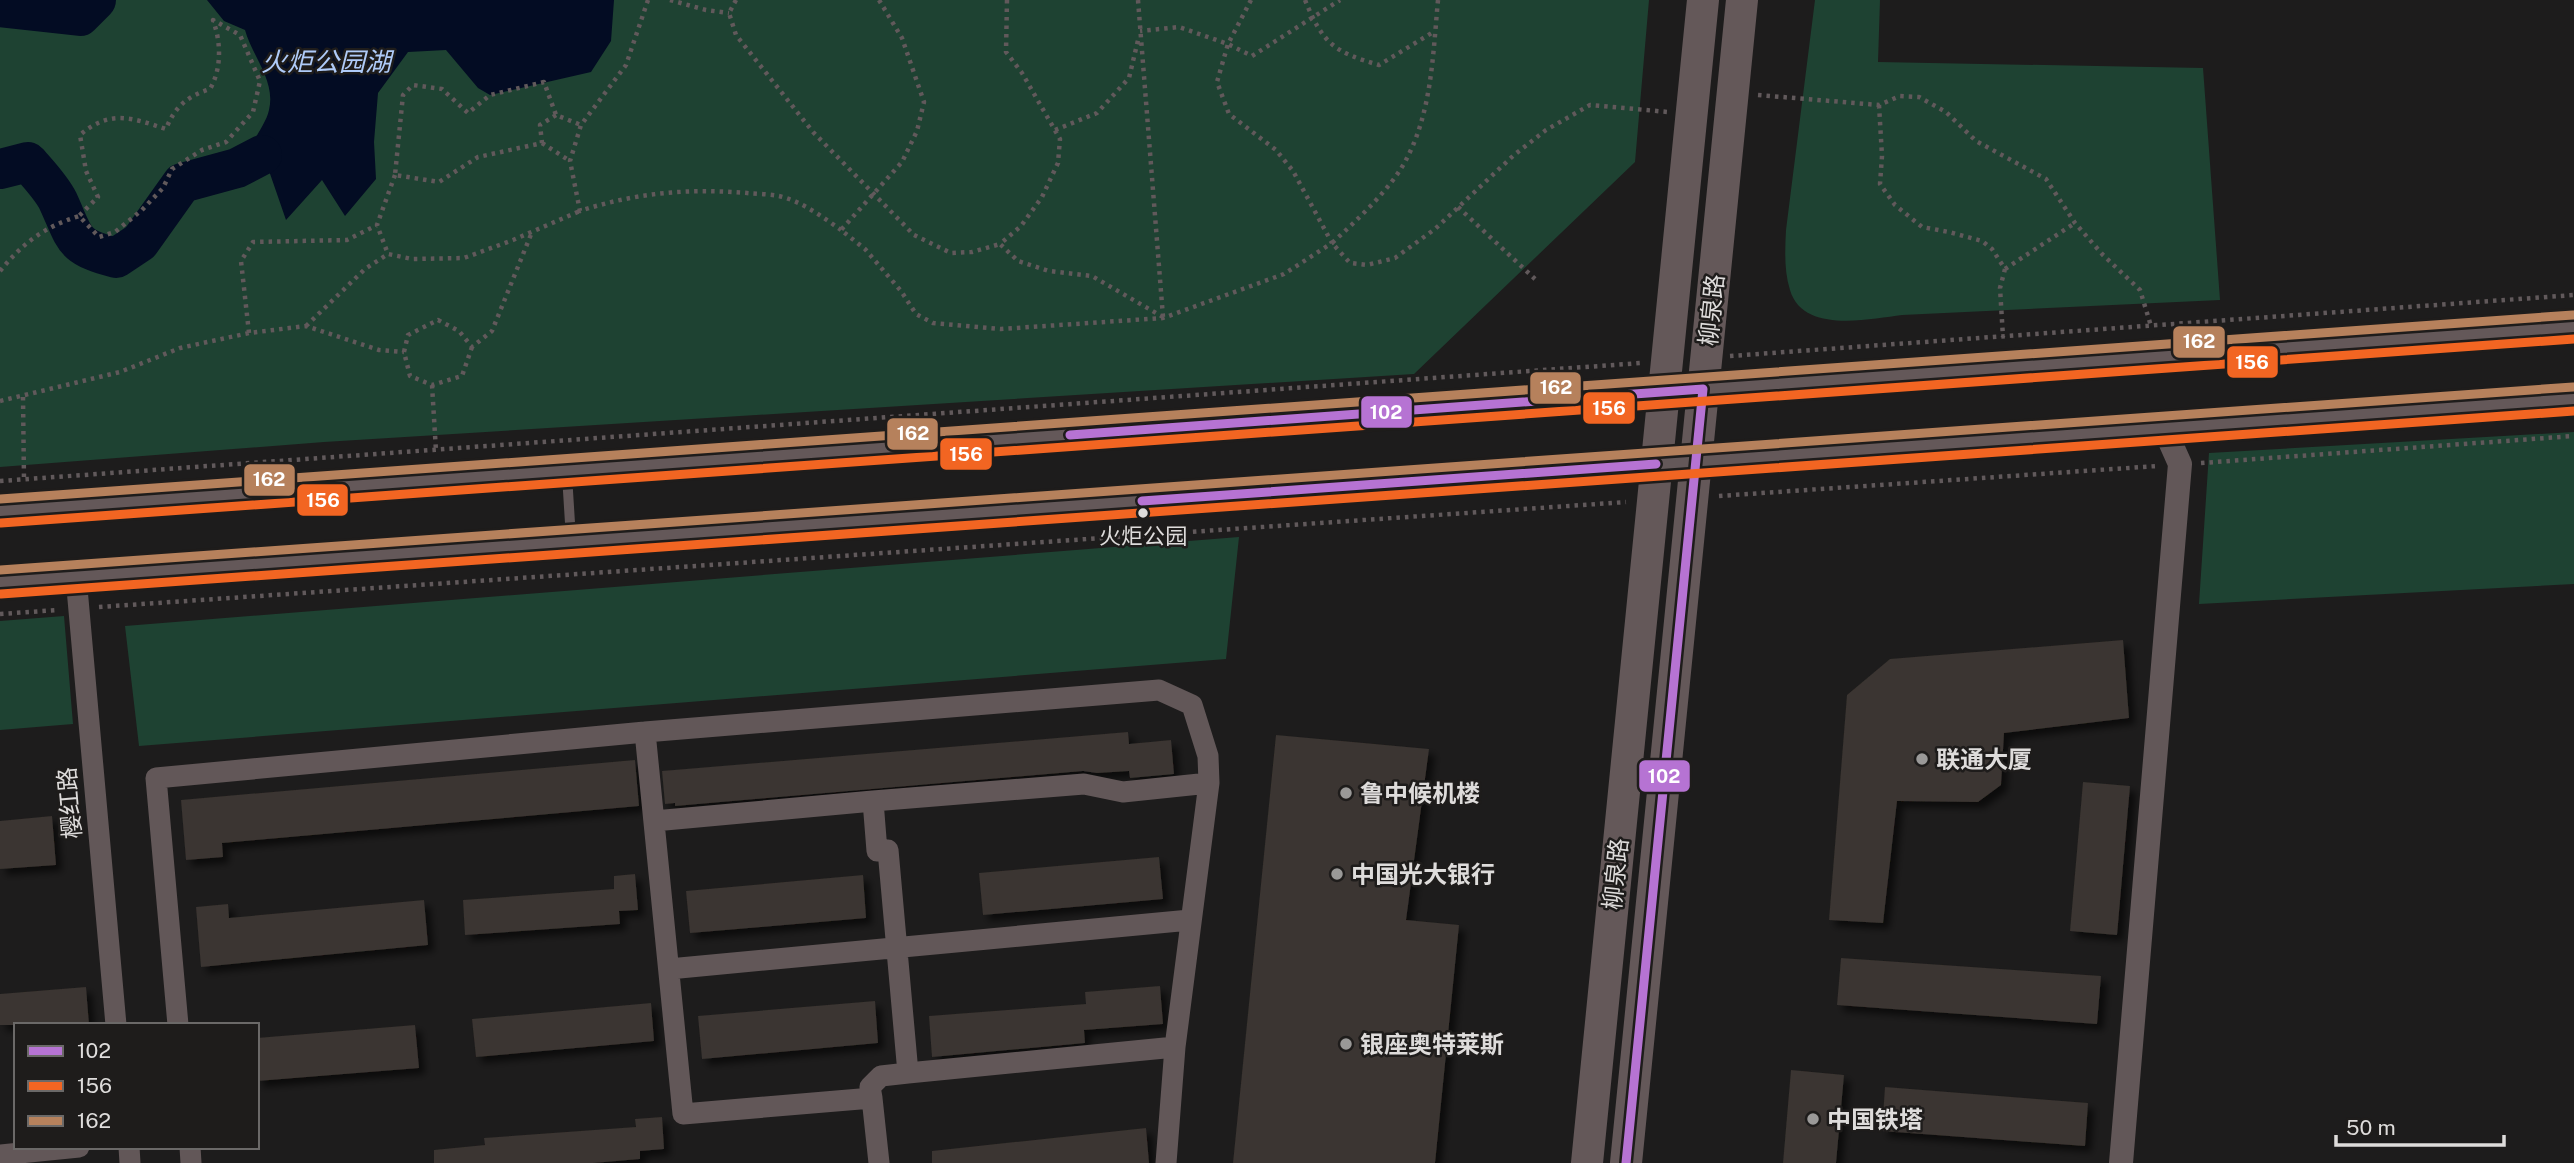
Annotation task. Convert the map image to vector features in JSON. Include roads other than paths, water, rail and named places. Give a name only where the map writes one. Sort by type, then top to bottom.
[{"type":"main road","name":"柳泉路","points":[[1587,1163],[1703,0]]},
{"type":"main road","name":"柳泉路","points":[[1626,1163],[1742,0]]},
{"type":"main road","points":[[16,500],[437,465],[567,471],[2574,327]]},
{"type":"main road","points":[[0,582],[2574,399]]},
{"type":"street","points":[[2120,1163],[2180,464],[2164,428]]},
{"type":"street","name":"樱红路","points":[[76,577],[116,1023]]},
{"type":"street","points":[[178,1023],[156,778],[645,732],[1159,690],[1192,705],[1208,756],[1209,783],[1175,1047],[1166,1163]]},
{"type":"street","points":[[645,732],[683,1115],[872,1098]]},
{"type":"street","points":[[654,821],[1084,784],[1123,792],[1209,783]]},
{"type":"street","points":[[873,801],[877,851],[888,850],[908,1073]]},
{"type":"street","points":[[668,969],[1190,920]]},
{"type":"street","points":[[879,1163],[870,1087],[881,1076],[1175,1047]]},
{"type":"street","points":[[0,1155],[59,1149]]},
{"type":"lane","points":[[567,471],[572,542]]},
{"type":"water","name":"火炬公园湖","points":[[207,0],[614,0],[611,41],[591,72],[490,95],[478,88],[446,50],[408,52],[378,93],[374,142],[376,179],[345,216],[322,180],[286,220],[267,165],[254,141],[269,110],[266,79],[245,30],[224,21]]},
{"type":"waterway","points":[[0,7],[80,16],[96,0]]},
{"type":"waterway","points":[[0,169],[28,162],[55,196],[77,240],[90,250],[116,258],[140,242],[182,183],[237,168],[262,155]]},
{"type":"place","name":"火炬公园","points":[[1143,513]]},
{"type":"place","name":"联通大厦","points":[[1922,759]]},
{"type":"place","name":"鲁中候机楼","points":[[1346,793]]},
{"type":"place","name":"中国光大银行","points":[[1337,874]]},
{"type":"place","name":"银座奥特莱斯","points":[[1346,1044]]},
{"type":"place","name":"中国铁塔","points":[[1813,1119]]}]
